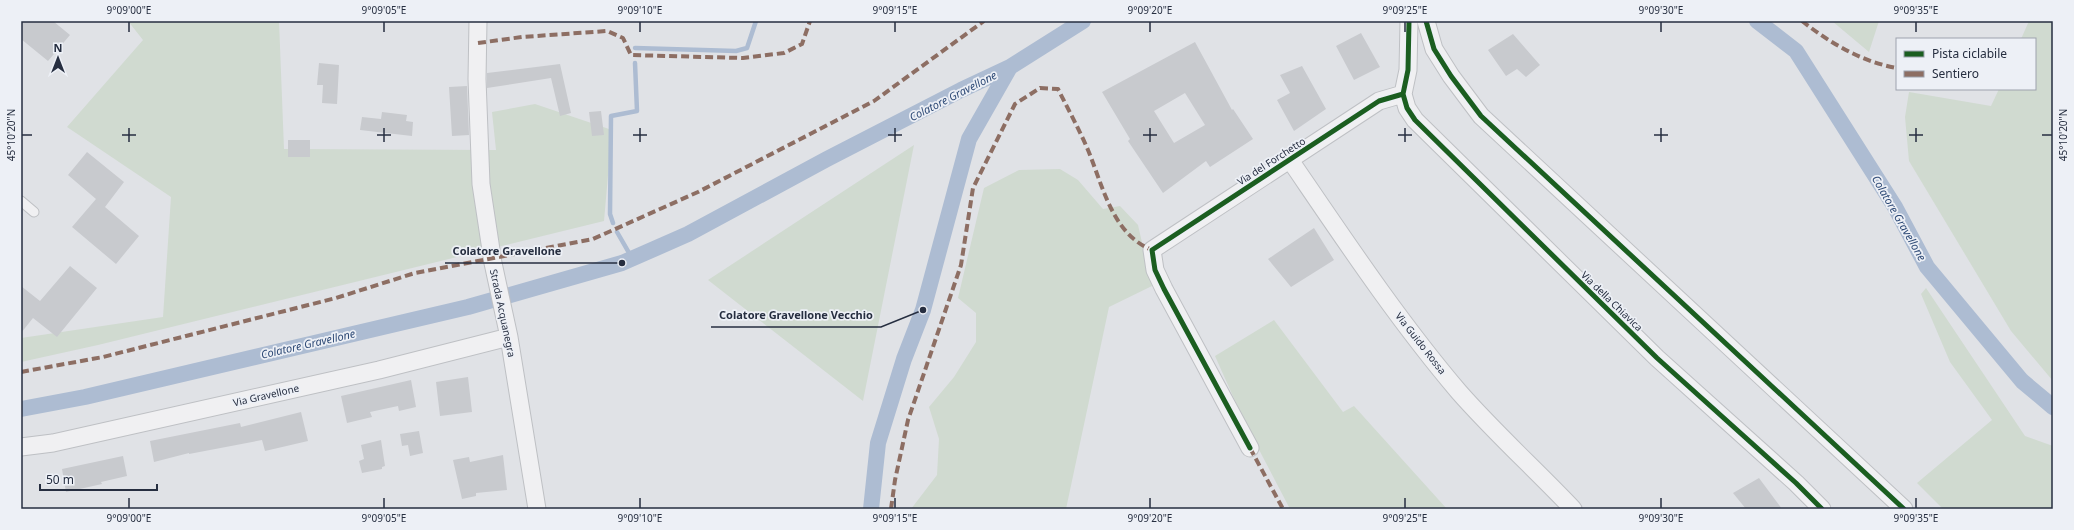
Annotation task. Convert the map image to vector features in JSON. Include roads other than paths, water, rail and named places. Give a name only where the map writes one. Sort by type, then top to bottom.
[{"type":"street","name":"Strada Acquanegra","points":[[478,21],[481,184],[493,262],[509,337],[536,509]]},
{"type":"street","points":[[1403,94],[1408,70],[1409,21]]},
{"type":"street","points":[[1426,21],[1434,49],[1451,76],[1481,116],[1904,509]]},
{"type":"street","name":"Via del Forchetto","points":[[1250,448],[1164,289],[1155,270],[1152,250],[1379,101],[1403,94]]},
{"type":"street","name":"Via della Chiavica","points":[[1403,94],[1408,108],[1415,120],[1657,358],[1796,483],[1822,509]]},
{"type":"street","name":"Via Guido Rossa","points":[[1290,160],[1370,277],[1429,356],[1460,393],[1573,509]]},
{"type":"street","name":"Via Gravellone","points":[[21,447],[61,442],[379,370],[509,337]]},
{"type":"lane","points":[[21,201],[34,212]]},
{"type":"waterway","points":[[635,48],[736,51],[747,48],[756,21]]},
{"type":"waterway","name":"Colatore Gravellone","points":[[21,409],[85,397],[468,307],[622,263],[688,234],[827,159],[961,90],[1010,67],[1083,21]]},
{"type":"waterway","name":"Colatore Gravellone","points":[[1757,21],[1796,51],[1895,207],[1927,267],[2022,381],[2053,407]]},
{"type":"waterway","points":[[613,223],[610,214],[611,116],[637,111],[635,63]]},
{"type":"waterway","points":[[871,509],[878,443],[904,359],[923,310],[969,139],[1010,67]]},
{"type":"waterway","points":[[617,232],[632,258]]},
{"type":"place","name":"Colatore Gravellone","points":[[622,263]]},
{"type":"place","name":"Colatore Gravellone Vecchio","points":[[923,310]]}]
